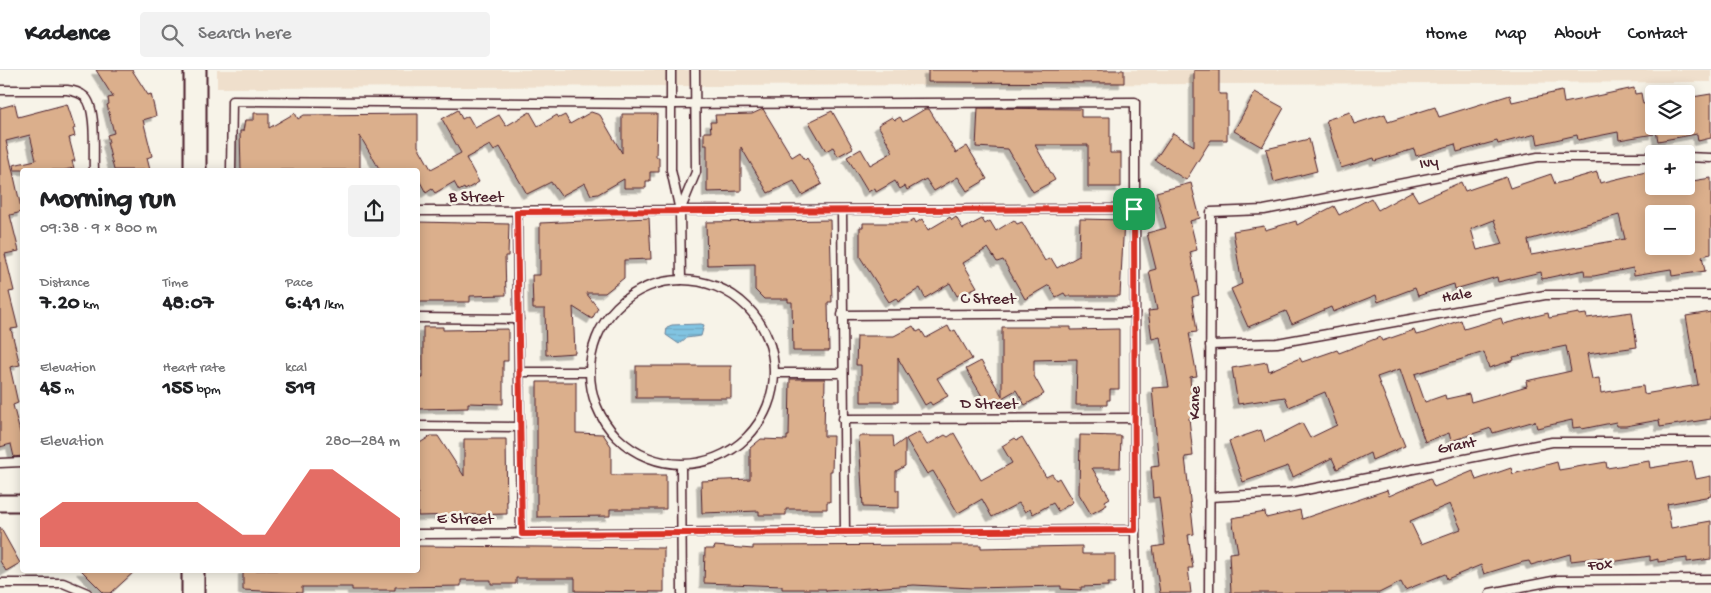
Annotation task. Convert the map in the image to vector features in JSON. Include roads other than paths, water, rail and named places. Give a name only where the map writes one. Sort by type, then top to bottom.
[{"type":"main road","points":[[195,70],[195,168]]},
{"type":"main road","points":[[193,573],[193,593]]},
{"type":"street","points":[[0,503],[20,503]]},
{"type":"lane","points":[[671,70],[671,170],[680,211],[681,280]]},
{"type":"lane","points":[[680,211],[696,172],[695,70]]},
{"type":"lane","points":[[0,90],[67,90],[78,92],[86,97],[91,107],[94,168]]},
{"type":"lane","points":[[231,168],[232,101],[671,104],[1134,102],[1136,593]]},
{"type":"lane","name":"Ivy","points":[[1211,212],[1264,210],[1538,157],[1645,157]]},
{"type":"lane","points":[[1695,157],[1711,158]]},
{"type":"lane","name":"B Street","points":[[420,212],[1134,209]]},
{"type":"lane","points":[[842,211],[844,532]]},
{"type":"lane","points":[[517,212],[522,534]]},
{"type":"lane","name":"Kane","points":[[1209,593],[1211,212]]},
{"type":"lane","points":[[681,280],[710,284],[736,297],[757,318],[770,344],[775,373],[770,401],[757,427],[736,448],[710,460],[682,465],[653,460],[627,447],[606,427],[593,401],[588,372],[593,344],[606,318],[626,298],[652,284],[681,280]]},
{"type":"lane","name":"Hale","points":[[1210,346],[1276,343],[1545,295],[1711,295]]},
{"type":"lane","name":"C Street","points":[[842,315],[1135,313]]},
{"type":"lane","points":[[420,318],[519,318]]},
{"type":"lane","points":[[519,372],[588,372]]},
{"type":"lane","points":[[775,373],[842,373]]},
{"type":"lane","name":"D Street","points":[[843,419],[1135,418]]},
{"type":"lane","points":[[420,426],[520,427]]},
{"type":"lane","name":"Grant","points":[[1210,497],[1290,493],[1552,442],[1711,442]]},
{"type":"lane","points":[[0,463],[20,462]]},
{"type":"lane","points":[[682,465],[682,593]]},
{"type":"lane","name":"E Street","points":[[420,534],[1135,530]]},
{"type":"lane","name":"Fox","points":[[1490,593],[1558,580],[1711,579]]},
{"type":"lane","points":[[0,583],[63,583],[86,593]]},
{"type":"water","points":[[672,325],[704,325],[701,336],[686,338],[679,344],[666,335],[667,327]]}]
